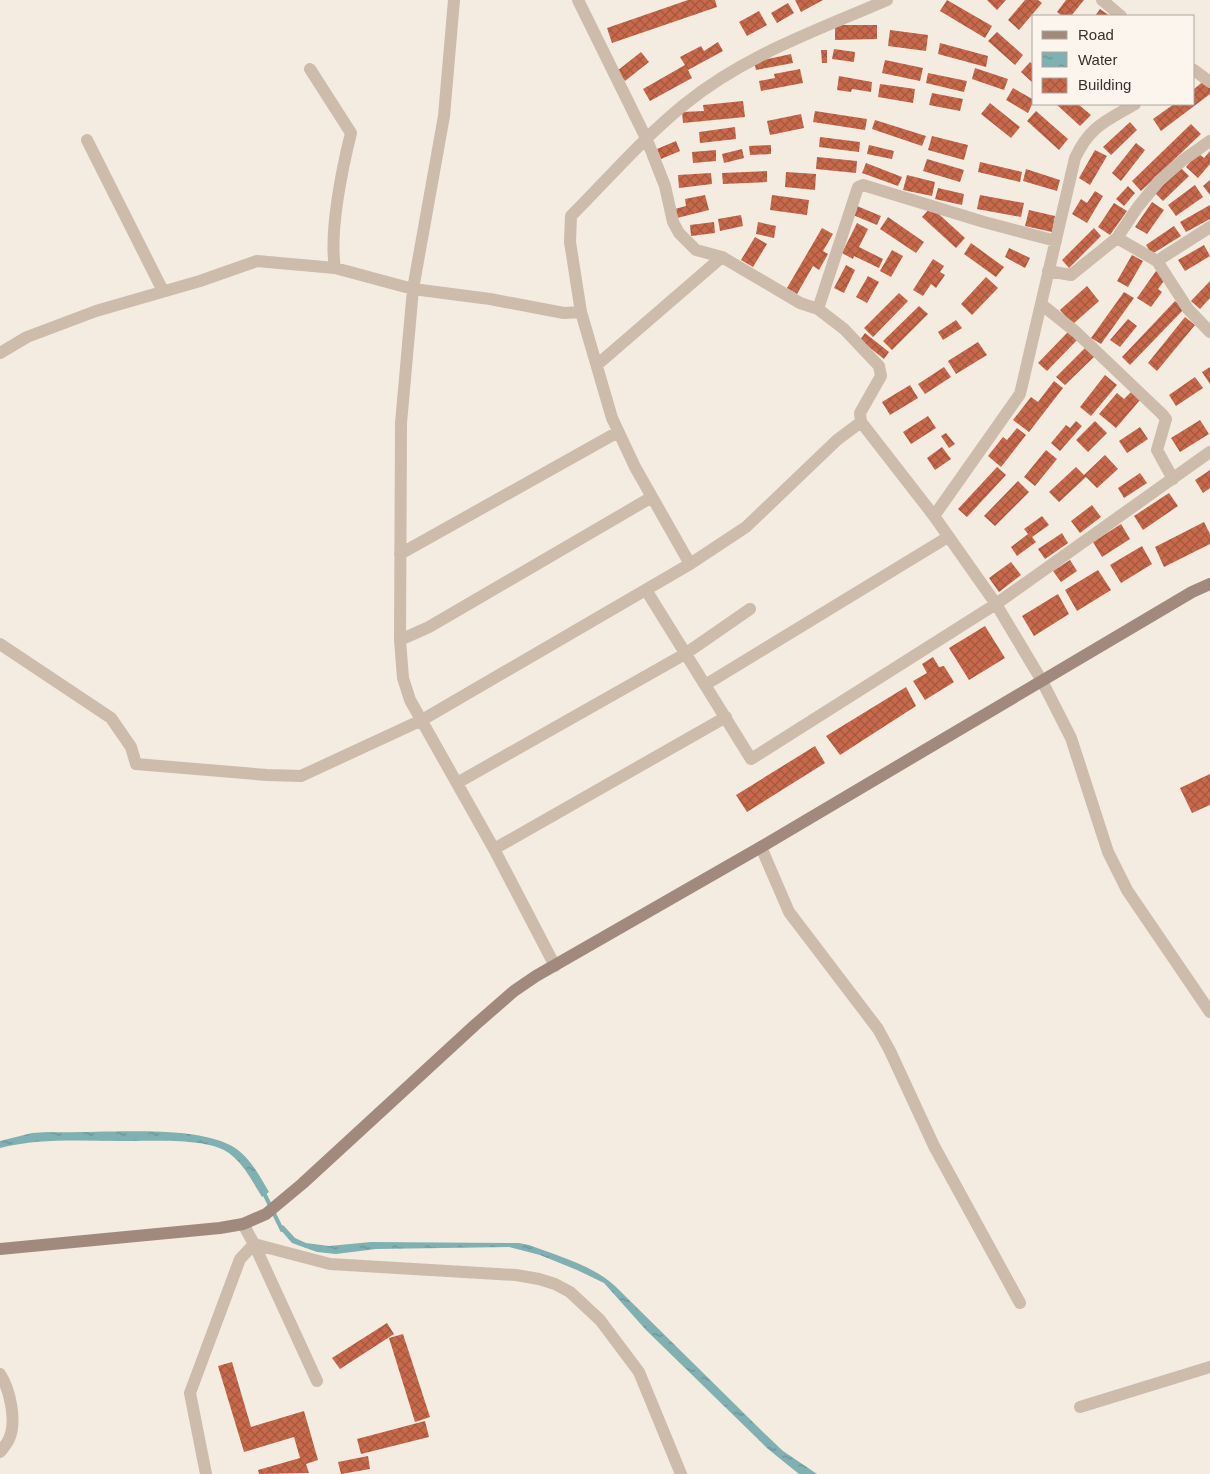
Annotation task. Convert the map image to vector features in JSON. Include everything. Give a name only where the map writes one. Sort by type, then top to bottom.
[{"type":"street","points":[[454,0],[444,116],[413,290],[401,423],[400,640],[403,678],[410,700],[494,850],[555,966]]},
{"type":"street","points":[[578,0],[647,140],[665,186],[673,222],[680,233],[696,250],[722,257],[800,304],[818,309],[844,329],[880,366],[881,376],[860,413],[861,422],[934,516],[996,604],[1042,681],[1071,738],[1108,852],[1127,890],[1210,1012]]},
{"type":"street","points":[[690,564],[652,497],[612,418],[598,364],[581,312],[570,242],[571,216],[686,103],[744,64],[774,48],[888,0]]},
{"type":"street","points":[[1102,0],[1120,15]]},
{"type":"street","points":[[310,69],[351,133],[344,163],[332,252],[335,268]]},
{"type":"street","points":[[1195,71],[1210,82]]},
{"type":"street","points":[[934,516],[1020,394],[1076,158],[1084,140],[1094,129],[1133,105]]},
{"type":"street","points":[[87,140],[164,291]]},
{"type":"street","points":[[1048,271],[1071,275],[1117,238],[1136,208],[1160,181],[1183,160],[1210,141]]},
{"type":"street","points":[[818,309],[858,187],[863,185],[984,222],[1056,240]]},
{"type":"street","points":[[1157,261],[1210,227]]},
{"type":"street","points":[[1117,238],[1157,261],[1188,309],[1210,332]]},
{"type":"street","points":[[598,364],[722,257]]},
{"type":"street","points":[[0,353],[27,337],[96,311],[200,281],[256,261],[335,268],[413,290],[490,299],[564,313],[581,312]]},
{"type":"street","points":[[1041,304],[1076,332],[1166,419],[1157,450],[1172,479]]},
{"type":"street","points":[[0,644],[111,718],[129,743],[136,764],[140,766],[301,776],[422,720],[690,564],[746,527],[837,440],[861,422]]},
{"type":"street","points":[[400,554],[618,432]]},
{"type":"street","points":[[646,590],[751,759],[996,604],[1210,452]]},
{"type":"street","points":[[400,640],[429,627],[652,497]]},
{"type":"street","points":[[706,685],[948,537]]},
{"type":"street","points":[[0,1249],[220,1228],[242,1224],[266,1214],[514,991],[1192,592],[1210,584]]},
{"type":"street","points":[[457,783],[685,654],[750,609]]},
{"type":"street","points":[[494,850],[726,717]]},
{"type":"street","points":[[761,847],[789,912],[878,1029],[890,1050],[934,1146],[1020,1303]]},
{"type":"street","points":[[242,1224],[254,1244],[317,1381]]},
{"type":"street","points":[[254,1244],[330,1264],[516,1275],[554,1284],[584,1304],[628,1356],[639,1372],[677,1472]]},
{"type":"street","points":[[206,1474],[190,1393],[240,1259],[254,1244]]},
{"type":"street","points":[[1080,1407],[1210,1367]]},
{"type":"street","points":[[0,1374],[5,1382],[12,1428],[9,1440],[0,1452]]},
{"type":"water","points":[[142,1131],[191,1134],[212,1138],[230,1145],[242,1154],[269,1192],[262,1197],[246,1171],[230,1154],[214,1146],[202,1144],[160,1141],[61,1141],[30,1143],[0,1148],[0,1141],[32,1133]]},
{"type":"water","points":[[283,1225],[295,1238],[306,1243],[329,1246],[371,1242],[519,1243],[563,1257],[596,1272],[615,1286],[783,1451],[817,1474],[799,1474],[768,1449],[646,1330],[604,1283],[577,1270],[540,1255],[509,1247],[376,1249],[336,1254],[317,1252],[292,1243],[279,1228]]},
{"type":"building","points":[[688,0],[715,0],[717,7],[612,43],[607,28]]},
{"type":"building","points":[[795,0],[823,0],[801,12]]},
{"type":"building","points":[[947,0],[992,26],[985,38],[940,11]]},
{"type":"building","points":[[987,0],[1006,0],[997,10]]},
{"type":"building","points":[[1025,0],[1038,0],[1042,3],[1019,30],[1008,20]]},
{"type":"building","points":[[1066,0],[1084,0],[1072,15],[1061,15],[1057,12]]},
{"type":"building","points":[[788,3],[794,13],[777,23],[771,13]]},
{"type":"building","points":[[1100,9],[1109,15],[1096,15]]},
{"type":"building","points":[[759,11],[767,25],[747,36],[739,22]]},
{"type":"building","points":[[835,25],[877,25],[877,39],[835,40]]},
{"type":"building","points":[[890,30],[928,35],[926,51],[888,46]]},
{"type":"building","points":[[997,32],[1023,55],[1015,65],[988,41]]},
{"type":"building","points":[[718,42],[723,51],[688,70],[692,78],[650,101],[643,89],[685,65],[680,57],[701,46],[704,51]]},
{"type":"building","points":[[940,43],[988,56],[986,67],[938,54]]},
{"type":"building","points":[[834,49],[855,52],[854,62],[832,59]]},
{"type":"building","points":[[821,50],[827,50],[827,63],[822,63]]},
{"type":"building","points":[[641,52],[649,62],[625,81],[617,71]]},
{"type":"building","points":[[791,54],[793,63],[756,70],[754,62]]},
{"type":"building","points":[[885,60],[923,68],[920,81],[882,73]]},
{"type":"building","points":[[1030,62],[1032,64],[1032,82],[1021,72]]},
{"type":"building","points":[[975,68],[1008,79],[1004,90],[972,79]]},
{"type":"building","points":[[800,69],[803,83],[761,91],[759,81],[775,78],[774,74]]},
{"type":"building","points":[[928,73],[967,81],[964,92],[926,83]]},
{"type":"building","points":[[839,76],[872,82],[871,92],[852,89],[851,92],[837,90]]},
{"type":"building","points":[[1205,80],[1210,87],[1210,94],[1161,131],[1153,119],[1173,105],[1195,105],[1195,88]]},
{"type":"building","points":[[880,84],[915,89],[913,103],[878,97]]},
{"type":"building","points":[[1013,88],[1032,99],[1032,104],[1028,113],[1006,100]]},
{"type":"building","points":[[932,93],[963,99],[960,111],[929,105]]},
{"type":"building","points":[[743,101],[745,117],[683,123],[682,112],[704,111],[703,105]]},
{"type":"building","points":[[990,103],[1020,127],[1011,138],[981,114]]},
{"type":"building","points":[[1057,105],[1079,105],[1091,115],[1080,126]]},
{"type":"building","points":[[815,111],[867,119],[865,130],[813,122]]},
{"type":"building","points":[[1036,111],[1068,139],[1059,150],[1027,121]]},
{"type":"building","points":[[801,114],[804,128],[770,135],[767,121]]},
{"type":"building","points":[[875,120],[926,136],[922,146],[872,129]]},
{"type":"building","points":[[1130,122],[1137,130],[1111,155],[1103,147]]},
{"type":"building","points":[[1191,124],[1201,134],[1141,191],[1132,181]]},
{"type":"building","points":[[735,127],[736,139],[700,143],[699,132]]},
{"type":"building","points":[[932,136],[968,145],[964,160],[928,150]]},
{"type":"building","points":[[820,137],[860,142],[859,152],[819,147]]},
{"type":"building","points":[[676,141],[680,151],[661,159],[657,149]]},
{"type":"building","points":[[1136,143],[1145,150],[1121,181],[1112,173]]},
{"type":"building","points":[[771,145],[771,154],[750,155],[749,146]]},
{"type":"building","points":[[869,145],[894,151],[892,159],[867,154]]},
{"type":"building","points":[[742,149],[744,158],[724,163],[722,154]]},
{"type":"building","points":[[716,150],[716,161],[693,163],[692,152]]},
{"type":"building","points":[[1095,150],[1107,156],[1090,185],[1079,178]]},
{"type":"building","points":[[1210,151],[1210,164],[1198,178],[1186,167],[1198,153],[1204,158]]},
{"type":"building","points":[[817,157],[857,161],[856,173],[816,169]]},
{"type":"building","points":[[927,159],[964,170],[960,182],[923,171]]},
{"type":"building","points":[[980,162],[1022,172],[1020,182],[978,172]]},
{"type":"building","points":[[866,163],[902,177],[898,186],[862,173]]},
{"type":"building","points":[[1180,167],[1189,176],[1163,201],[1155,193]]},
{"type":"building","points":[[1026,169],[1060,180],[1057,191],[1023,181]]},
{"type":"building","points":[[767,171],[767,182],[723,184],[722,173]]},
{"type":"building","points":[[786,172],[816,174],[815,190],[785,187]]},
{"type":"building","points":[[711,173],[712,184],[679,188],[678,175]]},
{"type":"building","points":[[907,175],[935,182],[932,196],[903,190]]},
{"type":"building","points":[[1210,180],[1210,195],[1203,186]]},
{"type":"building","points":[[1195,185],[1203,197],[1176,216],[1168,205]]},
{"type":"building","points":[[1128,186],[1135,193],[1124,206],[1116,199]]},
{"type":"building","points":[[938,188],[964,194],[962,205],[935,199]]},
{"type":"building","points":[[1095,191],[1103,196],[1087,223],[1072,214],[1081,199],[1087,203]]},
{"type":"building","points":[[705,195],[709,210],[677,218],[675,209],[686,206],[685,199]]},
{"type":"building","points":[[772,195],[809,200],[807,215],[770,210]]},
{"type":"building","points":[[980,195],[1024,203],[1021,217],[977,209]]},
{"type":"building","points":[[1152,202],[1164,210],[1147,234],[1135,227]]},
{"type":"building","points":[[1114,203],[1127,211],[1110,235],[1098,227]]},
{"type":"building","points":[[1210,205],[1210,219],[1186,232],[1180,222]]},
{"type":"building","points":[[857,206],[881,216],[877,225],[853,215]]},
{"type":"building","points":[[931,207],[965,238],[956,248],[922,217]]},
{"type":"building","points":[[1029,210],[1055,216],[1052,232],[1025,226]]},
{"type":"building","points":[[741,215],[743,226],[720,231],[718,219]]},
{"type":"building","points":[[888,217],[924,242],[916,253],[880,229]]},
{"type":"building","points":[[714,222],[715,233],[691,236],[690,225]]},
{"type":"building","points":[[758,222],[776,226],[774,238],[756,234]]},
{"type":"building","points":[[857,223],[868,229],[859,247],[883,259],[879,268],[854,256],[853,259],[842,253]]},
{"type":"building","points":[[1174,226],[1181,236],[1152,254],[1146,245]]},
{"type":"building","points":[[822,228],[833,234],[823,251],[828,254],[819,270],[813,266],[797,294],[787,288]]},
{"type":"building","points":[[1094,228],[1101,236],[1069,268],[1062,260]]},
{"type":"building","points":[[755,237],[767,244],[753,267],[741,260]]},
{"type":"building","points":[[971,243],[1004,267],[996,277],[964,254]]},
{"type":"building","points":[[1204,245],[1210,256],[1185,271],[1178,260]]},
{"type":"building","points":[[1009,248],[1030,258],[1025,268],[1005,257]]},
{"type":"building","points":[[892,250],[903,256],[891,277],[880,271]]},
{"type":"building","points":[[1132,255],[1143,261],[1128,287],[1117,281]]},
{"type":"building","points":[[933,259],[944,266],[940,272],[945,275],[936,288],[931,284],[923,296],[913,290]]},
{"type":"building","points":[[846,265],[855,270],[844,293],[834,288]]},
{"type":"building","points":[[1156,271],[1166,278],[1158,289],[1162,292],[1151,307],[1137,298]]},
{"type":"building","points":[[868,276],[879,282],[867,303],[856,297]]},
{"type":"building","points":[[986,277],[998,288],[972,315],[961,304]]},
{"type":"building","points":[[1210,281],[1210,298],[1200,309],[1191,301]]},
{"type":"building","points":[[1087,286],[1099,301],[1073,324],[1060,310]]},
{"type":"building","points":[[1124,292],[1134,298],[1101,344],[1091,338]]},
{"type":"building","points":[[899,293],[908,301],[873,337],[864,328]]},
{"type":"building","points":[[1175,301],[1184,309],[1130,365],[1122,357]]},
{"type":"building","points":[[919,306],[928,314],[892,350],[883,341]]},
{"type":"building","points":[[1185,317],[1195,325],[1157,371],[1148,363]]},
{"type":"building","points":[[1128,319],[1137,326],[1120,347],[1110,340]]},
{"type":"building","points":[[956,320],[962,328],[943,340],[938,332]]},
{"type":"building","points":[[1069,331],[1078,339],[1047,371],[1038,363]]},
{"type":"building","points":[[865,333],[889,352],[884,359],[860,340]]},
{"type":"building","points":[[978,342],[987,355],[956,374],[948,361]]},
{"type":"building","points":[[1086,347],[1095,356],[1065,385],[1056,377]]},
{"type":"building","points":[[944,367],[951,377],[925,394],[918,384]]},
{"type":"building","points":[[1210,367],[1210,384],[1202,372]]},
{"type":"building","points":[[1105,375],[1117,385],[1091,416],[1080,407]]},
{"type":"building","points":[[1195,377],[1203,388],[1176,406],[1169,395]]},
{"type":"building","points":[[1054,381],[1063,388],[1029,432],[1013,420],[1031,397],[1038,402]]},
{"type":"building","points":[[910,385],[918,398],[890,415],[882,402]]},
{"type":"building","points":[[1131,392],[1140,400],[1116,428],[1099,414],[1117,393],[1124,399]]},
{"type":"building","points":[[928,416],[936,428],[911,444],[903,432]]},
{"type":"building","points":[[1200,420],[1209,434],[1180,452],[1171,438]]},
{"type":"building","points":[[1076,421],[1082,426],[1060,451],[1051,443],[1066,425],[1070,428]]},
{"type":"building","points":[[1095,421],[1107,433],[1088,452],[1076,440]]},
{"type":"building","points":[[1140,427],[1148,439],[1127,453],[1119,441]]},
{"type":"building","points":[[1017,428],[1026,435],[1001,467],[988,456],[1003,437],[1007,440]]},
{"type":"building","points":[[946,433],[955,444],[949,448],[941,436]]},
{"type":"building","points":[[942,447],[951,459],[935,470],[927,458]]},
{"type":"building","points":[[1046,450],[1057,459],[1035,486],[1024,477]]},
{"type":"building","points":[[1105,455],[1118,469],[1097,488],[1086,477],[1059,502],[1049,492],[1076,467],[1084,475]]},
{"type":"building","points":[[997,467],[1006,475],[967,517],[958,509]]},
{"type":"building","points":[[1210,470],[1210,488],[1203,493],[1195,480]]},
{"type":"building","points":[[1140,473],[1147,483],[1124,498],[1118,488]]},
{"type":"building","points":[[1018,481],[1029,492],[995,526],[984,516]]},
{"type":"building","points":[[1169,493],[1178,506],[1143,530],[1134,516]]},
{"type":"building","points":[[1092,505],[1101,517],[1080,533],[1071,521]]},
{"type":"building","points":[[1042,516],[1049,525],[1032,537],[1036,542],[1017,556],[1011,547],[1028,534],[1024,529]]},
{"type":"building","points":[[1204,522],[1210,534],[1210,544],[1164,567],[1155,547]]},
{"type":"building","points":[[1121,524],[1130,539],[1102,557],[1093,542]]},
{"type":"building","points":[[1062,533],[1068,543],[1045,559],[1038,549]]},
{"type":"building","points":[[1142,546],[1152,564],[1121,583],[1110,565]]},
{"type":"building","points":[[1070,560],[1077,571],[1061,582],[1053,571]]},
{"type":"building","points":[[1011,562],[1021,575],[999,592],[989,578]]},
{"type":"building","points":[[1098,570],[1111,590],[1077,611],[1065,590]]},
{"type":"building","points":[[1058,594],[1069,614],[1034,636],[1022,616]]},
{"type":"building","points":[[985,626],[1005,658],[969,680],[949,648]]},
{"type":"building","points":[[933,657],[939,667],[944,666],[954,682],[925,700],[913,681],[927,673],[922,664]]},
{"type":"building","points":[[906,687],[916,706],[840,755],[826,736]]},
{"type":"building","points":[[815,746],[825,763],[747,812],[736,795]]},
{"type":"building","points":[[1210,774],[1210,805],[1192,813],[1180,788]]},
{"type":"building","points":[[387,1323],[394,1334],[340,1369],[332,1358]]},
{"type":"building","points":[[403,1334],[430,1417],[415,1422],[389,1338]]},
{"type":"building","points":[[232,1362],[251,1427],[304,1411],[318,1460],[306,1464],[309,1473],[259,1474],[258,1470],[300,1458],[294,1437],[244,1452],[218,1366]]},
{"type":"building","points":[[425,1421],[429,1437],[361,1454],[357,1439]]},
{"type":"building","points":[[368,1456],[370,1469],[341,1474],[338,1462]]},
{"type":"waterway","points":[[263,1191],[282,1230]]}]
